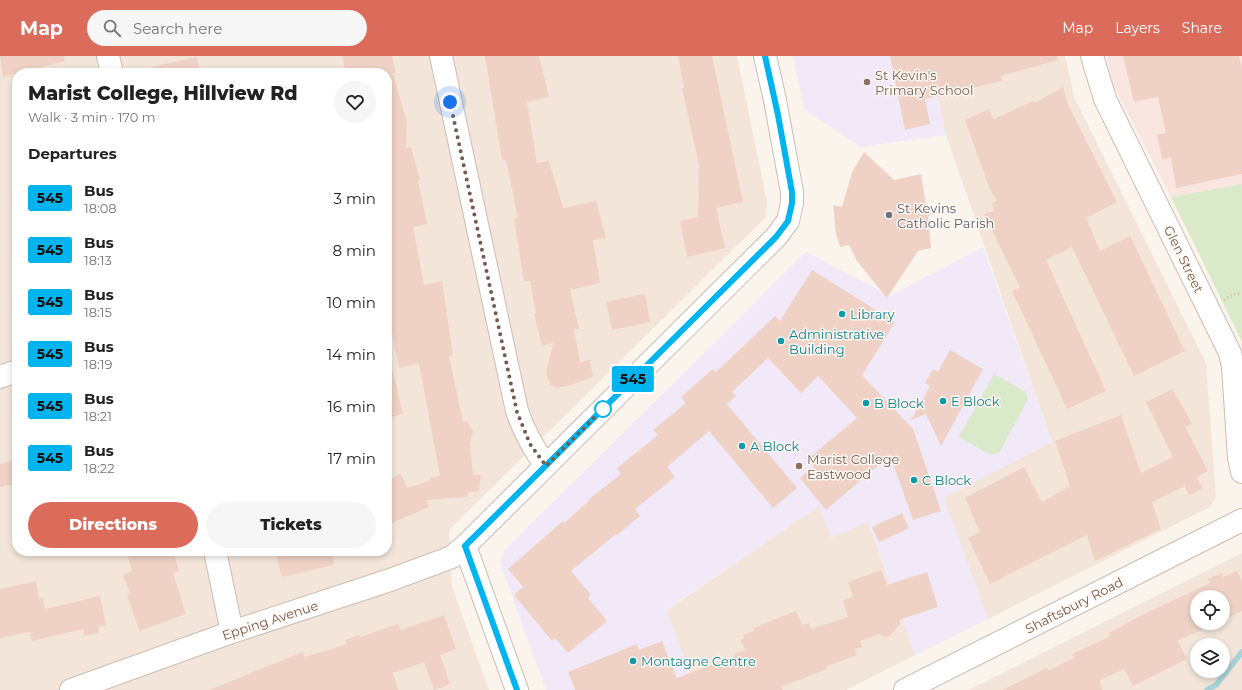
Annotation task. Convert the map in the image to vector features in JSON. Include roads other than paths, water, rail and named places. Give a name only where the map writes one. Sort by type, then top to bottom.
[{"type":"street","points":[[108,56],[111,68]]},
{"type":"street","points":[[440,56],[517,412],[530,444],[546,466]]},
{"type":"street","name":"Epping Avenue","points":[[72,690],[232,632],[390,580],[452,557],[465,546],[776,237],[788,221],[792,203],[790,176],[765,56]]},
{"type":"street","name":"Glen Street","points":[[1092,56],[1105,99],[1230,353],[1233,367],[1239,458],[1242,472]]},
{"type":"street","points":[[0,377],[12,373]]},
{"type":"street","name":"Shaftsbury Road","points":[[905,690],[1242,520]]},
{"type":"street","points":[[465,546],[517,690]]},
{"type":"street","points":[[216,556],[232,632]]},
{"type":"waterway","points":[[1207,690],[1216,685],[1242,652]]},
{"type":"place","name":"St Kevin's Primary School","points":[[867,82]]},
{"type":"place","name":"St Kevins Catholic Parish","points":[[889,215]]},
{"type":"place","name":"Library","points":[[842,314]]},
{"type":"place","name":"Administrative Building","points":[[781,341]]},
{"type":"place","name":"E Block","points":[[943,401]]},
{"type":"place","name":"B Block","points":[[866,403]]},
{"type":"place","name":"A Block","points":[[742,446]]},
{"type":"place","name":"Marist College Eastwood","points":[[799,466]]},
{"type":"place","name":"C Block","points":[[914,480]]},
{"type":"place","name":"Montagne Centre","points":[[633,661]]}]
